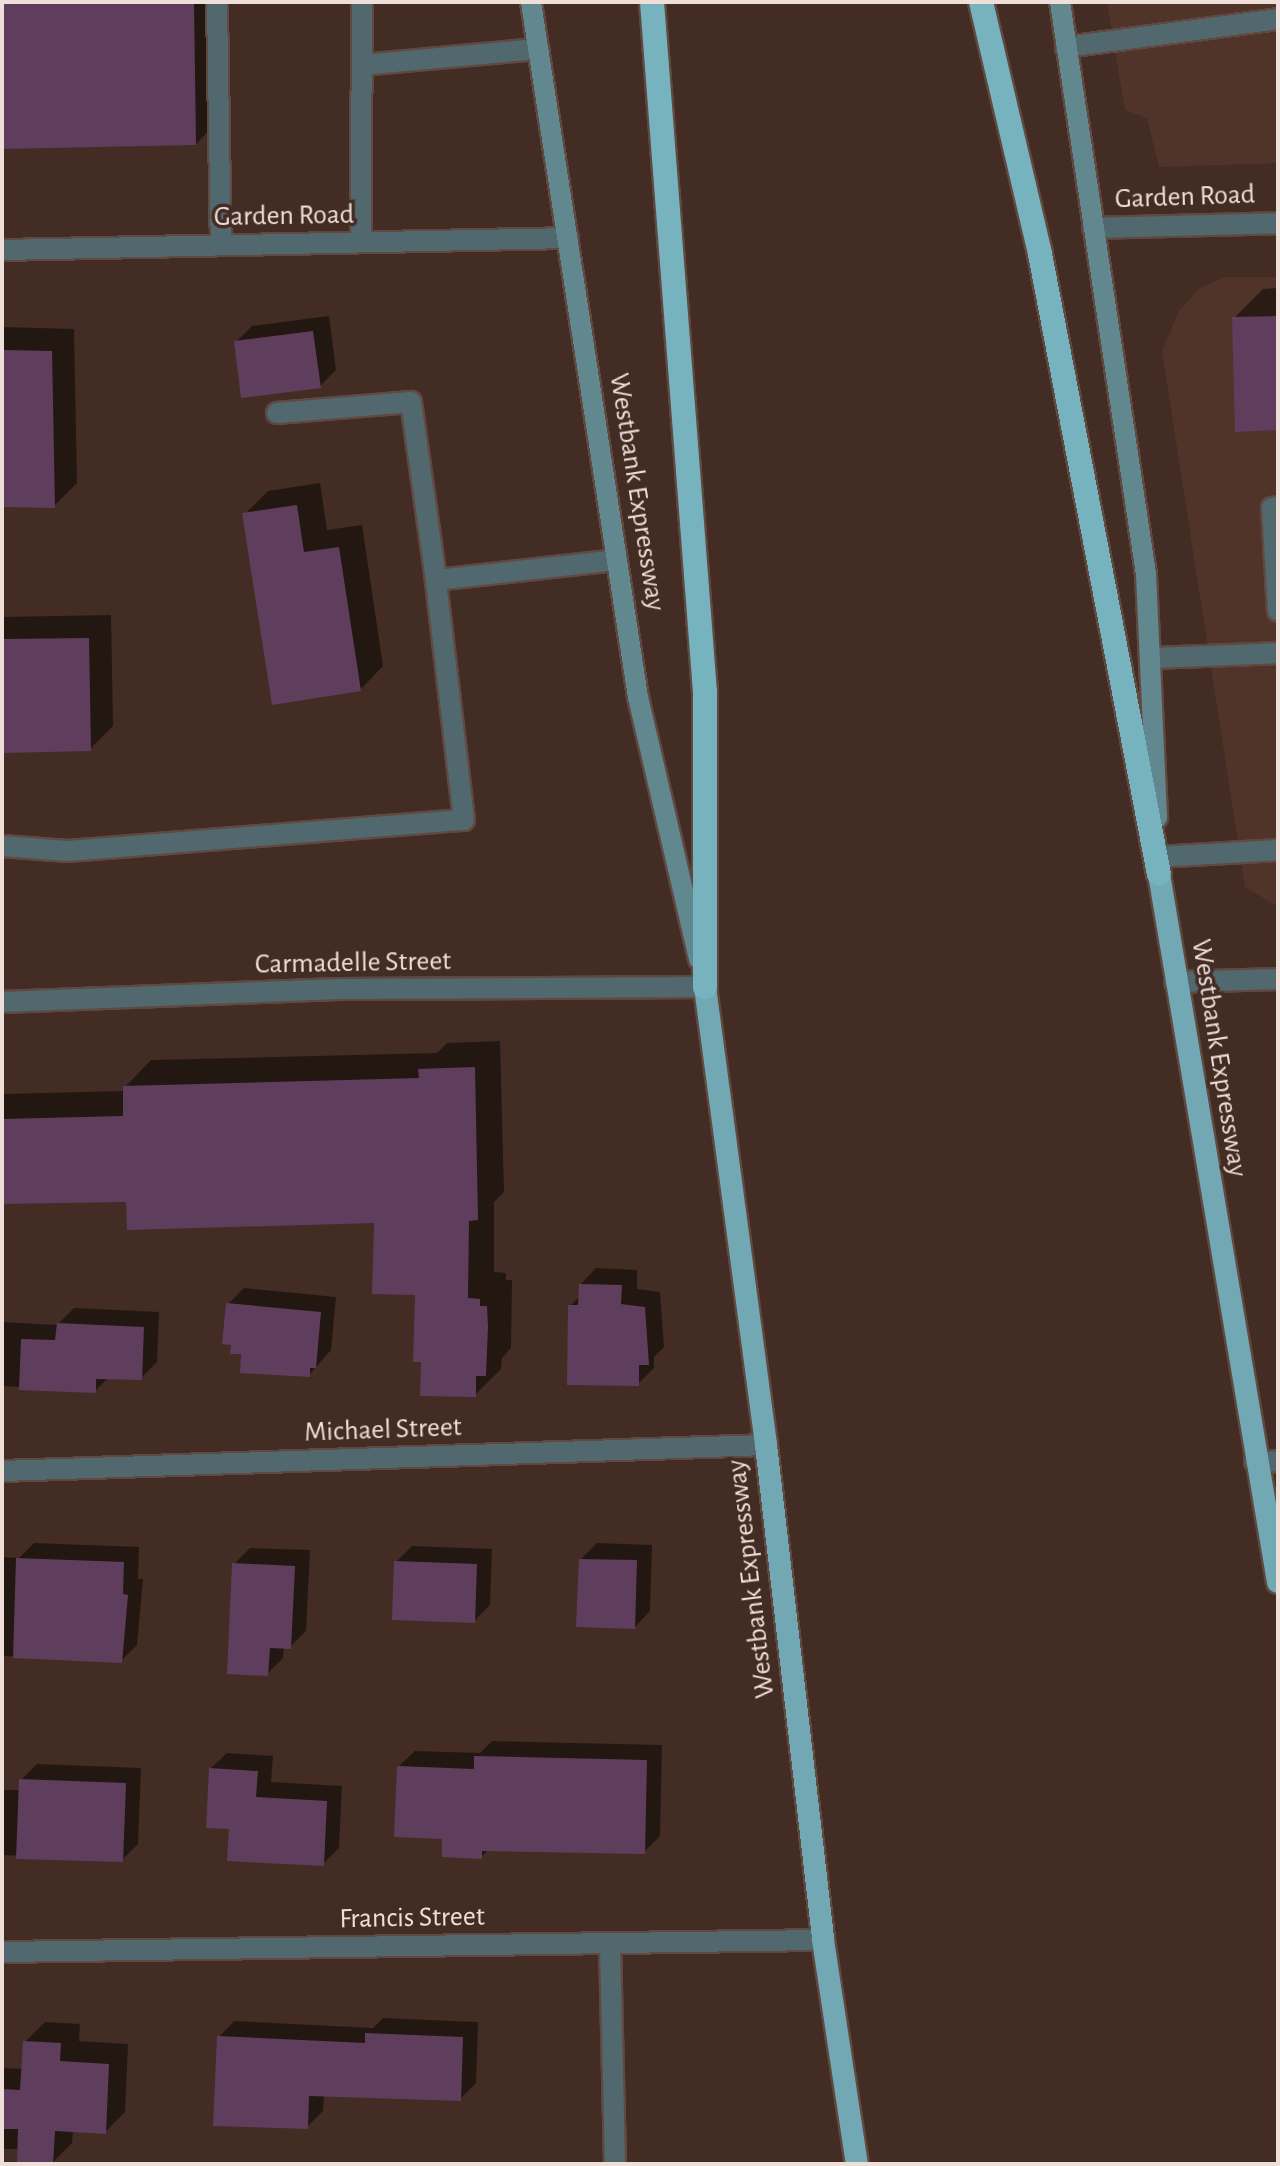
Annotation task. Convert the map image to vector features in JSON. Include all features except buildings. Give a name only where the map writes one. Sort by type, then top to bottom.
[{"type":"highway","name":"Westbank Expressway","points":[[652,2],[705,692],[705,987],[766,1445],[823,1940],[857,2164]]},
{"type":"highway","name":"Westbank Expressway","points":[[981,2],[1040,254],[1158,866],[1255,1462],[1278,1582]]},
{"type":"main road","name":"Westbank Expressway","points":[[531,2],[638,697],[705,987]]},
{"type":"main road","name":"Westbank Expressway","points":[[1060,2],[1146,574],[1158,866]]},
{"type":"street","points":[[217,2],[221,245]]},
{"type":"street","points":[[361,242],[362,2]]},
{"type":"street","points":[[1066,47],[1278,19]]},
{"type":"street","points":[[362,65],[538,49]]},
{"type":"street","name":"Garden Road","points":[[1093,228],[1278,223]]},
{"type":"street","name":"Garden Road","points":[[2,250],[568,238]]},
{"type":"street","points":[[2,846],[68,851],[464,820],[436,580],[411,402],[277,413]]},
{"type":"street","points":[[1278,507],[1272,508],[1278,611]]},
{"type":"street","points":[[436,580],[617,560]]},
{"type":"street","points":[[1150,658],[1278,653]]},
{"type":"street","points":[[1158,866],[1278,850]]},
{"type":"street","points":[[1175,982],[1278,979]]},
{"type":"street","name":"Carmadelle Street","points":[[2,1002],[339,989],[705,987]]},
{"type":"street","name":"Michael Street","points":[[2,1471],[766,1445]]},
{"type":"street","points":[[1255,1462],[1278,1461]]},
{"type":"street","name":"Francis Street","points":[[2,1952],[823,1940]]},
{"type":"street","points":[[610,1943],[615,2164]]},
{"type":"shaded area","points":[[1107,2],[1278,2],[1278,163],[1159,167],[1147,118],[1125,110]]},
{"type":"shaded area","points":[[1224,277],[1278,277],[1278,907],[1245,887],[1162,351],[1179,311],[1200,288]]}]
